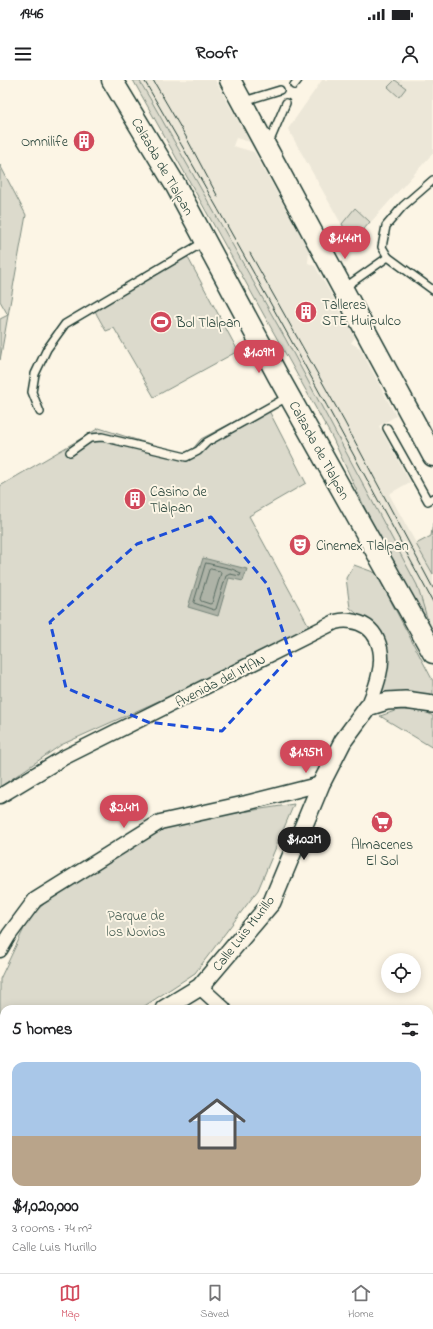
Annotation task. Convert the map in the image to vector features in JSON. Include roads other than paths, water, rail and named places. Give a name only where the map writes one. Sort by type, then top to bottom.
[{"type":"main road","name":"Calzada de Tlalpan","points":[[112,80],[176,186],[289,396],[433,653]]},
{"type":"main road","points":[[232,81],[266,149],[432,451]]},
{"type":"street","name":"Avenida del IMAN","points":[[0,796],[63,758],[335,622],[349,620],[362,624],[372,630],[378,639],[380,674],[368,707]]},
{"type":"street","points":[[368,707],[387,701],[405,700],[433,704]]},
{"type":"street","name":"Calle Luis Murillo","points":[[171,1005],[200,987],[272,902],[321,784],[343,741],[368,707]]},
{"type":"street","points":[[0,950],[9,935],[35,900],[160,822],[246,803],[321,784]]},
{"type":"street","points":[[200,987],[220,1005]]},
{"type":"lane","points":[[242,102],[280,90]]},
{"type":"lane","points":[[266,149],[286,103]]},
{"type":"lane","points":[[433,180],[403,206],[386,226],[382,247],[388,257],[433,290]]},
{"type":"lane","points":[[40,412],[32,392],[35,374],[47,349],[65,324],[206,241]]},
{"type":"lane","points":[[343,289],[388,257]]},
{"type":"lane","points":[[70,452],[90,438],[102,437],[186,457],[198,451],[207,442],[289,396]]},
{"type":"lane","points":[[388,428],[428,501],[433,498]]},
{"type":"water","points":[[203,558],[247,569],[243,581],[229,578],[218,616],[188,607]]},
{"type":"tram line","points":[[144,80],[291,340],[433,602]]},
{"type":"tram line","points":[[153,80],[185,135],[218,197]]},
{"type":"tram line","points":[[250,253],[344,421],[433,588]]},
{"type":"place","name":"Omnilife","points":[[84,141]]},
{"type":"place","name":"Talleres STE Huipulco","points":[[306,312]]},
{"type":"place","name":"Bol Tlalpan","points":[[161,322]]},
{"type":"place","name":"Casino de Tlalpan","points":[[135,499]]},
{"type":"place","name":"Cinemex Tlalpan","points":[[300,545]]},
{"type":"place","name":"Almacenes El Sol","points":[[382,822]]},
{"type":"park label","name":"Parque de los Novios","points":[[136,924]]}]
